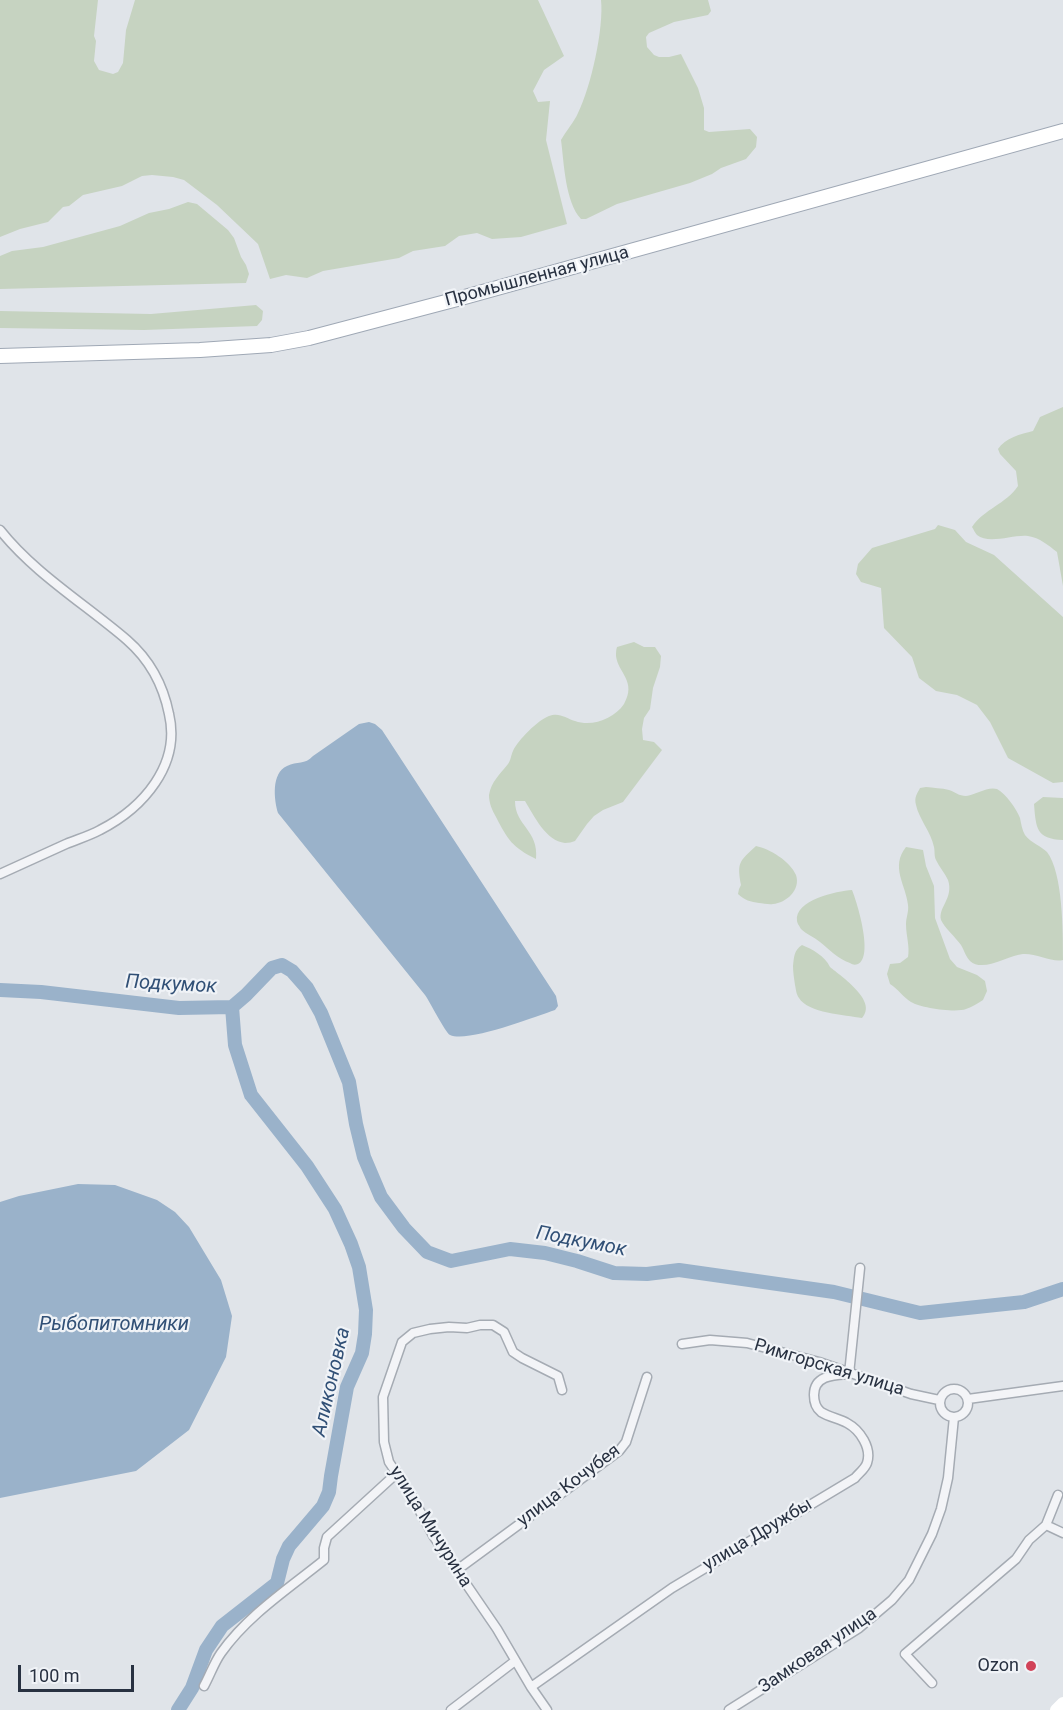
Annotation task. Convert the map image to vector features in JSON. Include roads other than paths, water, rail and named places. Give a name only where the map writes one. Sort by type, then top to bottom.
[{"type":"main road","name":"Промышленная улица","points":[[0,356],[200,350],[271,345],[309,338],[1063,131]]},
{"type":"main road","points":[[1056,1710],[1063,1703]]},
{"type":"street","points":[[0,530],[19,552],[140,653],[155,673],[166,698],[171,721],[168,756],[162,772],[153,788],[138,804],[102,829],[0,874]]},
{"type":"street","points":[[849,1374],[860,1268]]},
{"type":"street","name":"улица Мичурина","points":[[547,1710],[531,1688],[496,1629],[434,1538],[411,1495],[389,1462],[384,1442],[383,1397],[402,1342],[413,1333],[430,1329],[468,1328],[480,1325],[494,1325],[504,1332],[513,1352],[522,1359],[558,1376],[562,1390]]},
{"type":"street","name":"Римгорская улица","points":[[682,1344],[710,1340],[747,1343],[819,1362],[910,1394],[939,1400]]},
{"type":"street","name":"улица Дружбы","points":[[531,1688],[672,1588],[855,1478],[867,1462],[864,1440],[857,1430],[848,1424],[821,1412],[815,1403],[814,1391],[818,1382],[828,1375],[849,1374]]},
{"type":"street","name":"улица Кочубея","points":[[457,1570],[619,1451],[626,1442],[647,1377]]},
{"type":"street","points":[[968,1399],[1063,1386]]},
{"type":"street","points":[[953,1388],[963,1391],[968,1399],[968,1408],[954,1418],[942,1412],[939,1404],[944,1392],[953,1388]]},
{"type":"street","name":"Замковая улица","points":[[729,1710],[859,1628],[892,1600],[909,1580],[932,1534],[941,1509],[948,1478],[954,1418]]},
{"type":"street","points":[[204,1686],[220,1655],[232,1641],[261,1610],[324,1560],[327,1537],[397,1473]]},
{"type":"street","points":[[932,1683],[905,1654],[1016,1559],[1029,1540],[1046,1526],[1058,1495]]},
{"type":"street","points":[[1046,1526],[1063,1533]]},
{"type":"street","points":[[451,1710],[515,1661]]},
{"type":"water","points":[[369,722],[382,730],[556,996],[558,1006],[555,1010],[486,1032],[459,1037],[450,1035],[425,995],[278,813],[275,787],[278,774],[282,769],[307,761],[359,724]]},
{"type":"water","name":"Рыбопитомники","points":[[78,1184],[115,1185],[157,1200],[175,1212],[189,1227],[221,1280],[232,1316],[226,1357],[189,1430],[136,1471],[0,1498],[0,1202]]},
{"type":"waterway","name":"Подкумок","points":[[0,990],[41,992],[179,1008],[232,1007],[272,968],[282,965],[292,971],[307,988],[321,1013],[349,1082],[364,1157],[381,1197],[404,1228],[427,1252],[451,1261],[510,1249],[545,1253],[614,1273],[647,1274],[679,1270],[834,1292],[920,1313],[1024,1302],[1063,1289]]},
{"type":"waterway","name":"Аликоновка","points":[[178,1710],[192,1688],[206,1650],[222,1626],[277,1583],[289,1546],[323,1506],[329,1492],[347,1387],[362,1353],[365,1334],[366,1310],[359,1267],[351,1244],[335,1209],[307,1166],[251,1095],[235,1045],[232,1007]]},
{"type":"place","name":"Ozon","points":[[1031,1666]]}]
